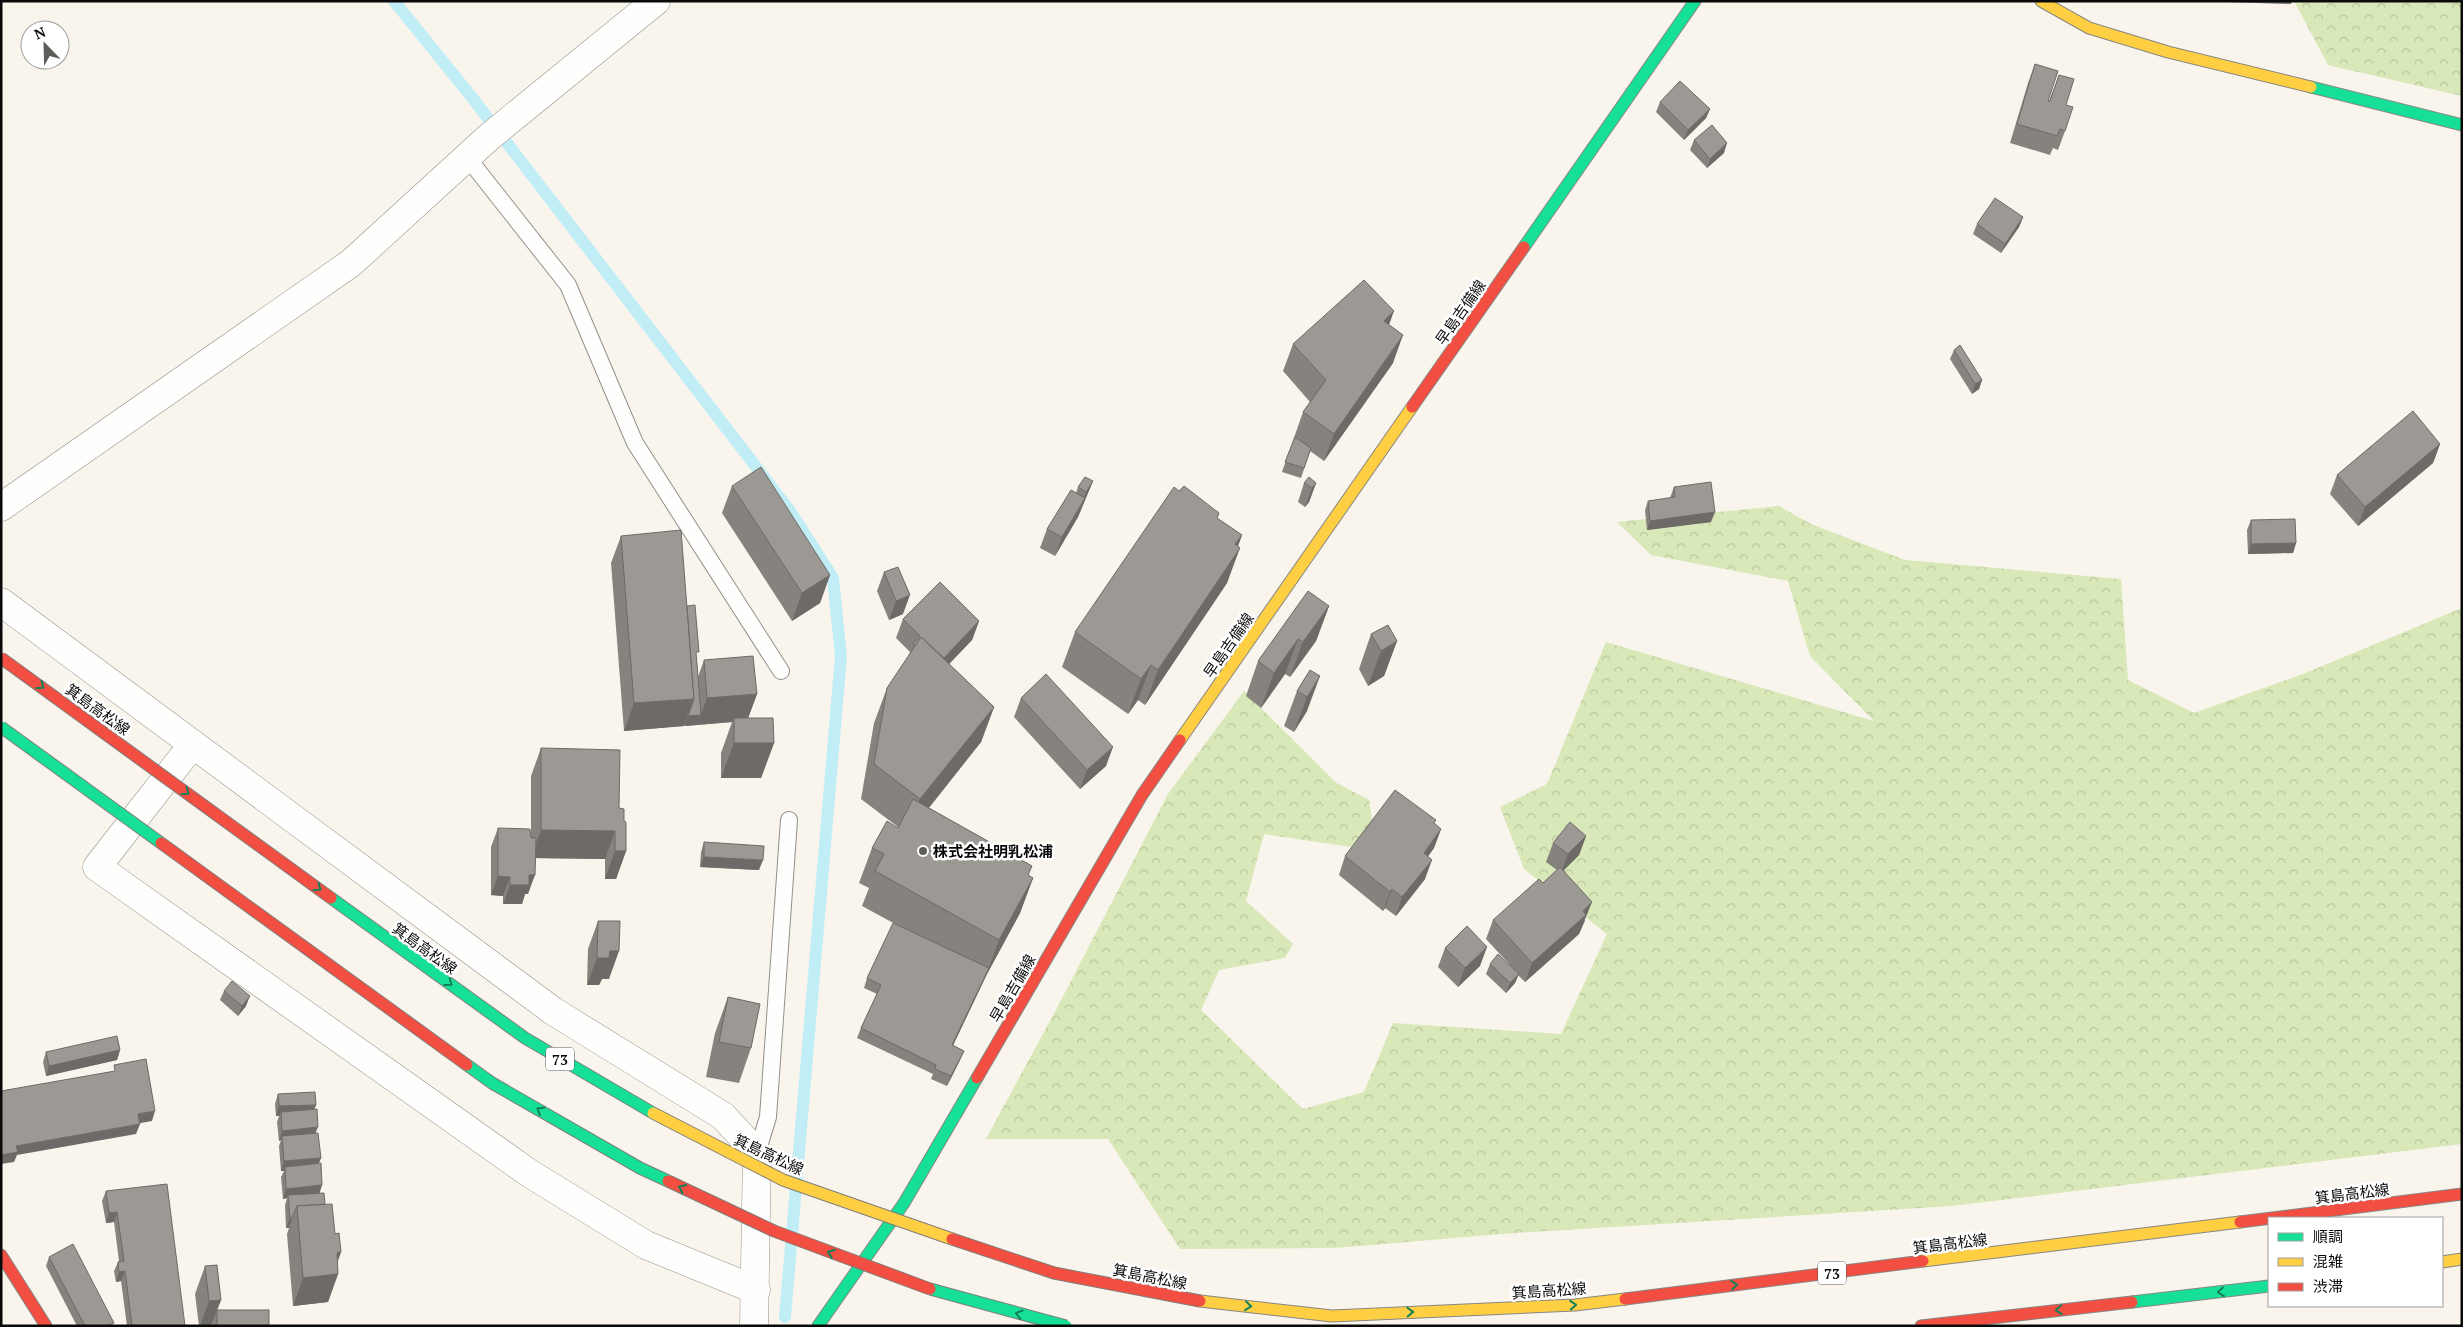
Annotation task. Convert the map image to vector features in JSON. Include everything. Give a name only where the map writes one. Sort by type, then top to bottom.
[{"type":"main road","name":"早島吉備線","points":[[818,1326],[904,1203],[1142,795],[1695,1]]},
{"type":"main road","points":[[2040,1],[2089,28],[2168,52],[2462,125]]},
{"type":"main road","name":"箕島高松線","points":[[1,658],[525,1038],[668,1122],[783,1180],[1054,1273],[1200,1301],[1332,1316],[1575,1305],[2268,1218]]},
{"type":"main road","points":[[1,727],[492,1083],[640,1168],[774,1231],[914,1284],[1066,1326]]},
{"type":"main road","name":"箕島高松線","points":[[2278,1217],[2462,1194]]},
{"type":"main road","points":[[1,1255],[46,1326]]},
{"type":"main road","points":[[2443,1262],[2462,1259]]},
{"type":"main road","points":[[1921,1326],[2268,1286]]},
{"type":"street","points":[[1,506],[351,263],[513,116],[656,1]]},
{"type":"street","points":[[1,602],[553,1011],[723,1116],[757,1153],[754,1326]]},
{"type":"street","points":[[193,744],[97,867],[529,1173],[646,1245],[756,1290]]},
{"type":"lane","points":[[466,157],[568,285],[635,443],[781,671]]},
{"type":"lane","points":[[757,1153],[768,1117],[789,820]]},
{"type":"green space","points":[[2294,1],[2462,1],[2462,96],[2328,65]]},
{"type":"green space","points":[[1779,506],[1811,524],[1905,560],[2121,579],[2128,680],[2194,713],[2303,674],[2462,608],[2462,1144],[1952,1206],[1515,1233],[1335,1248],[1180,1249],[1108,1139],[986,1139],[1058,1006],[1168,794],[1244,691],[1335,782],[1369,800],[1373,825],[1351,847],[1264,834],[1246,901],[1293,944],[1285,958],[1219,970],[1201,1010],[1303,1109],[1364,1092],[1393,1023],[1561,1034],[1607,934],[1524,869],[1500,807],[1547,784],[1606,642],[1874,721],[1810,656],[1788,581],[1651,555],[1617,522]]},
{"type":"building","points":[[2035,64],[2058,71],[2048,101],[2050,101],[2059,75],[2074,79],[2066,105],[2073,107],[2065,131],[2060,129],[2057,136],[2017,124]]},
{"type":"building","points":[[1680,81],[1710,109],[1688,130],[1660,102]]},
{"type":"building","points":[[1712,125],[1727,143],[1710,159],[1694,140]]},
{"type":"building","points":[[1995,198],[2023,217],[2005,244],[1977,224]]},
{"type":"building","points":[[1364,280],[1394,311],[1384,321],[1403,335],[1334,434],[1303,412],[1326,380],[1293,344]]},
{"type":"building","points":[[1960,345],[1982,380],[1975,384],[1954,350]]},
{"type":"building","points":[[2413,411],[2440,444],[2365,507],[2337,475]]},
{"type":"building","points":[[1295,437],[1311,448],[1304,468],[1285,462]]},
{"type":"building","points":[[761,467],[830,575],[802,593],[732,486]]},
{"type":"building","points":[[1085,477],[1093,481],[1086,492],[1078,487]]},
{"type":"building","points":[[1309,477],[1316,483],[1312,488],[1304,483]]},
{"type":"building","points":[[1711,482],[1715,512],[1650,521],[1648,501],[1675,497],[1674,487]]},
{"type":"building","points":[[1184,486],[1219,513],[1217,518],[1242,535],[1235,544],[1240,548],[1158,670],[1151,665],[1141,679],[1075,632],[1174,487],[1179,491]]},
{"type":"building","points":[[1071,490],[1085,498],[1062,537],[1047,529]]},
{"type":"building","points":[[2295,519],[2296,543],[2251,544],[2251,520]]},
{"type":"building","points":[[681,530],[694,699],[634,703],[621,536]]},
{"type":"building","points":[[898,567],[910,595],[896,601],[884,572]]},
{"type":"building","points":[[940,582],[979,621],[944,658],[921,637],[915,646],[913,644],[920,636],[903,619]]},
{"type":"building","points":[[1308,591],[1329,606],[1303,642],[1298,639],[1274,673],[1258,661]]},
{"type":"building","points":[[695,605],[699,652],[696,652],[701,715],[688,716],[694,699],[687,606]]},
{"type":"building","points":[[1388,625],[1397,641],[1381,651],[1371,634]]},
{"type":"building","points":[[921,637],[994,707],[920,799],[874,764],[887,688]]},
{"type":"building","points":[[753,656],[757,694],[707,698],[704,660]]},
{"type":"building","points":[[1310,670],[1320,676],[1307,697],[1297,691]]},
{"type":"building","points":[[1046,674],[1113,747],[1087,770],[1021,698]]},
{"type":"building","points":[[734,718],[773,718],[774,743],[734,743]]},
{"type":"building","points":[[541,748],[620,750],[619,808],[624,809],[626,851],[615,851],[615,831],[541,830]]},
{"type":"building","points":[[1395,790],[1436,820],[1434,823],[1441,829],[1424,853],[1432,860],[1402,897],[1392,889],[1390,892],[1345,856]]},
{"type":"building","points":[[913,799],[1032,866],[1028,875],[1033,878],[999,940],[875,871],[884,854],[872,848],[887,821],[898,828]]},
{"type":"building","points":[[1570,822],[1586,836],[1568,854],[1553,843]]},
{"type":"building","points":[[498,828],[530,829],[531,838],[536,838],[535,875],[529,875],[529,885],[510,885],[510,877],[498,876]]},
{"type":"building","points":[[704,842],[764,846],[763,860],[704,857]]},
{"type":"building","points":[[1560,867],[1592,902],[1583,911],[1586,915],[1532,963],[1493,920],[1539,879],[1543,883]]},
{"type":"building","points":[[598,921],[620,921],[619,951],[610,951],[609,958],[597,958]]},
{"type":"building","points":[[893,923],[989,968],[952,1045],[964,1051],[951,1076],[935,1069],[936,1065],[861,1028],[881,985],[867,978]]},
{"type":"building","points":[[1467,926],[1487,947],[1465,968],[1445,948]]},
{"type":"building","points":[[1498,954],[1519,974],[1510,983],[1490,964]]},
{"type":"building","points":[[232,981],[250,996],[242,1006],[224,991]]},
{"type":"building","points":[[728,997],[760,1004],[751,1048],[719,1042]]},
{"type":"building","points":[[117,1036],[120,1050],[49,1066],[46,1052]]},
{"type":"building","points":[[146,1059],[155,1111],[138,1114],[140,1124],[16,1146],[18,1152],[1,1155],[1,1091],[115,1071],[114,1065]]},
{"type":"building","points":[[315,1092],[316,1105],[279,1106],[278,1094]]},
{"type":"building","points":[[317,1109],[318,1127],[282,1131],[281,1112]]},
{"type":"building","points":[[318,1133],[321,1158],[284,1161],[282,1136]]},
{"type":"building","points":[[321,1163],[322,1185],[286,1189],[285,1167]]},
{"type":"building","points":[[167,1184],[185,1326],[132,1326],[125,1271],[119,1272],[118,1262],[124,1261],[117,1212],[109,1213],[106,1191]]},
{"type":"building","points":[[324,1193],[325,1204],[297,1206],[292,1218],[290,1218],[288,1195]]},
{"type":"building","points":[[332,1204],[335,1234],[339,1233],[341,1252],[337,1253],[338,1274],[303,1278],[297,1206]]},
{"type":"building","points":[[73,1244],[114,1323],[108,1326],[85,1326],[49,1257]]},
{"type":"building","points":[[217,1265],[221,1300],[209,1301],[205,1266]]},
{"type":"building","points":[[217,1310],[269,1310],[269,1326],[217,1326]]},
{"type":"waterway","points":[[394,1],[474,100],[790,511],[833,578],[841,656],[785,1317]]},
{"type":"traffic: fast","points":[[1524,247],[1695,1]]},
{"type":"traffic: fast","points":[[2311,87],[2462,125]]},
{"type":"traffic: fast","points":[[1,727],[161,843]]},
{"type":"traffic: fast","points":[[331,898],[525,1038],[653,1113]]},
{"type":"traffic: fast","points":[[467,1065],[492,1083],[640,1168],[668,1181]]},
{"type":"traffic: fast","points":[[818,1326],[904,1203],[977,1078]]},
{"type":"traffic: fast","points":[[2132,1302],[2268,1286]]},
{"type":"traffic: fast","points":[[930,1289],[1066,1326]]},
{"type":"traffic: slow","points":[[2041,1],[2089,28],[2168,52],[2311,87]]},
{"type":"traffic: slow","points":[[1180,740],[1412,407]]},
{"type":"traffic: slow","points":[[653,1113],[783,1180],[952,1239]]},
{"type":"traffic: slow","points":[[1923,1261],[2240,1222]]},
{"type":"traffic: slow","points":[[2443,1262],[2462,1259]]},
{"type":"traffic: slow","points":[[1200,1301],[1332,1316],[1575,1305],[1625,1299]]},
{"type":"traffic: jam","points":[[1412,407],[1524,247]]},
{"type":"traffic: jam","points":[[1,658],[331,898]]},
{"type":"traffic: jam","points":[[977,1078],[1142,795],[1180,740]]},
{"type":"traffic: jam","points":[[161,843],[467,1065]]},
{"type":"traffic: jam","points":[[668,1181],[774,1231],[930,1289]]},
{"type":"traffic: jam","points":[[2280,1217],[2462,1194]]},
{"type":"traffic: jam","points":[[2240,1222],[2268,1218]]},
{"type":"traffic: jam","points":[[952,1239],[1054,1273],[1200,1301]]},
{"type":"traffic: jam","points":[[1,1255],[46,1326]]},
{"type":"traffic: jam","points":[[1625,1299],[1923,1261]]},
{"type":"traffic: jam","points":[[1921,1326],[2132,1302]]},
{"type":"place","name":"株式会社明乳松浦","points":[[923,851]]}]
